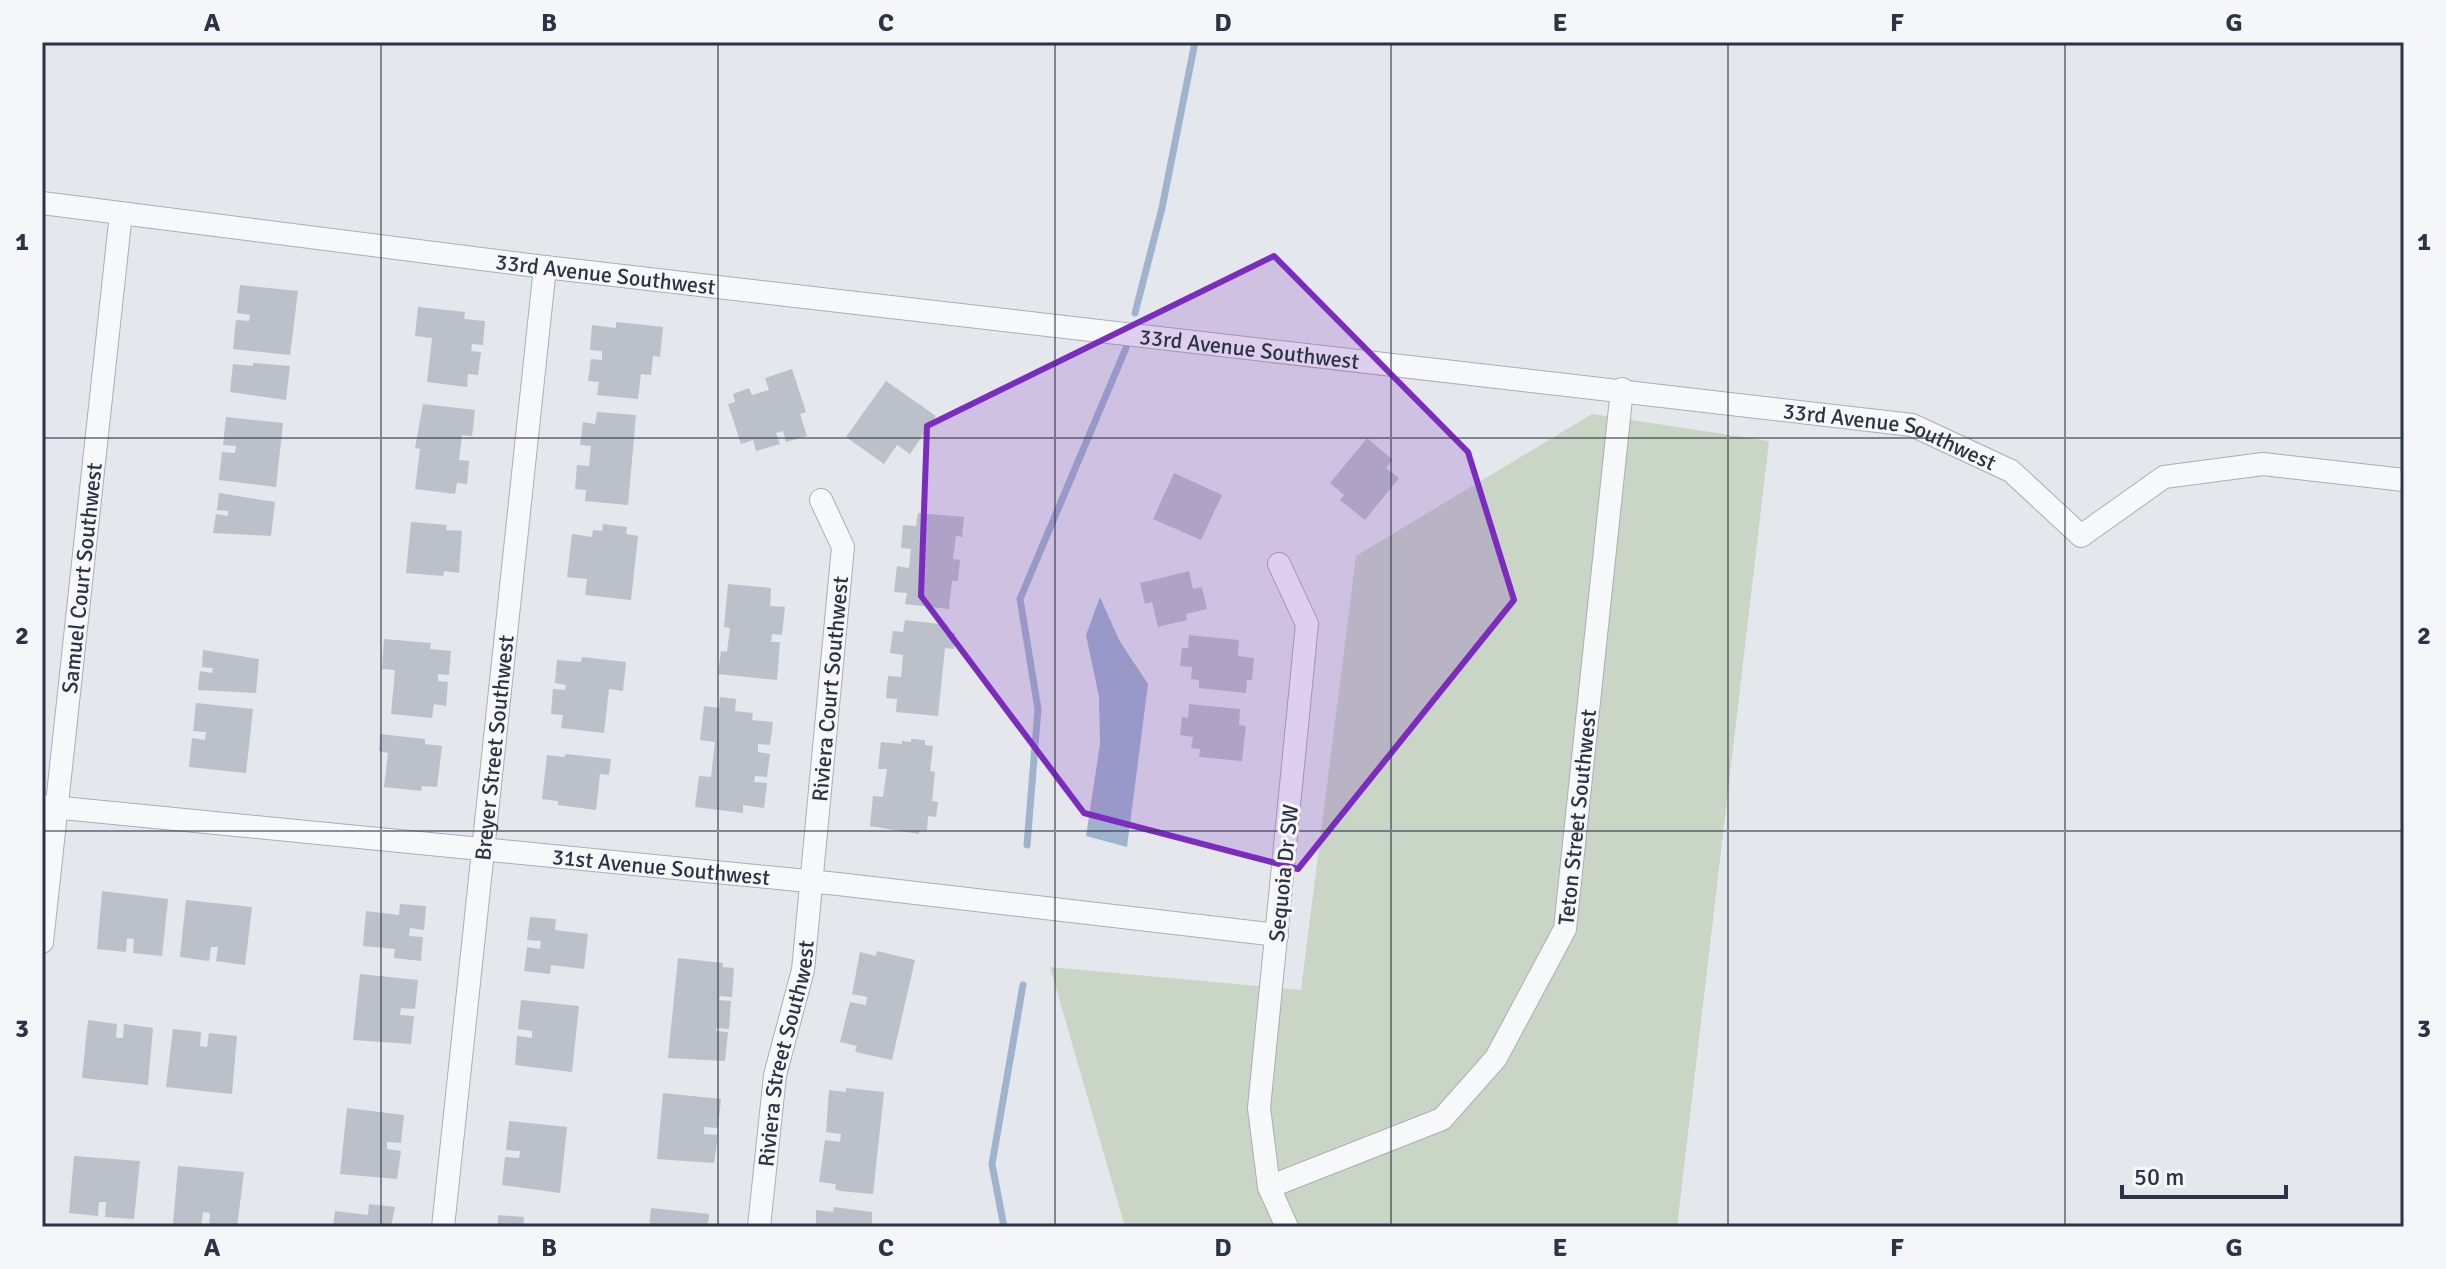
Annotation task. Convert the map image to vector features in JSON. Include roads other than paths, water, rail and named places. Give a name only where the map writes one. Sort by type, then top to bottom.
[{"type":"street","name":"33rd Avenue Southwest","points":[[42,203],[545,267],[1622,389],[1912,425],[2011,471],[2081,536],[2164,477],[2263,464],[2404,480]]},
{"type":"street","name":"Samuel Court Southwest","points":[[42,942],[49,807],[121,213]]},
{"type":"street","name":"Breyer Street Southwest","points":[[443,1227],[545,267]]},
{"type":"street","name":"Teton Street Southwest","points":[[1269,1187],[1442,1119],[1496,1058],[1565,929],[1622,389]]},
{"type":"street","name":"Riviera Court Southwest","points":[[812,882],[843,547],[821,500]]},
{"type":"street","name":"Sequoia Dr SW","points":[[1279,564],[1307,624],[1259,1108],[1269,1187],[1287,1227]]},
{"type":"street","name":"31st Avenue Southwest","points":[[49,807],[812,882],[1277,935]]},
{"type":"street","name":"Riviera Street Southwest","points":[[759,1227],[775,1075],[803,970],[812,882]]},
{"type":"water","points":[[1100,597],[1119,640],[1148,684],[1127,847],[1086,836],[1100,744],[1099,697],[1086,635]]},
{"type":"waterway","points":[[1135,313],[1162,208],[1195,42]]},
{"type":"waterway","points":[[1027,845],[1038,709],[1020,599],[1126,348]]},
{"type":"waterway","points":[[1004,1227],[992,1164],[1023,985]]}]
